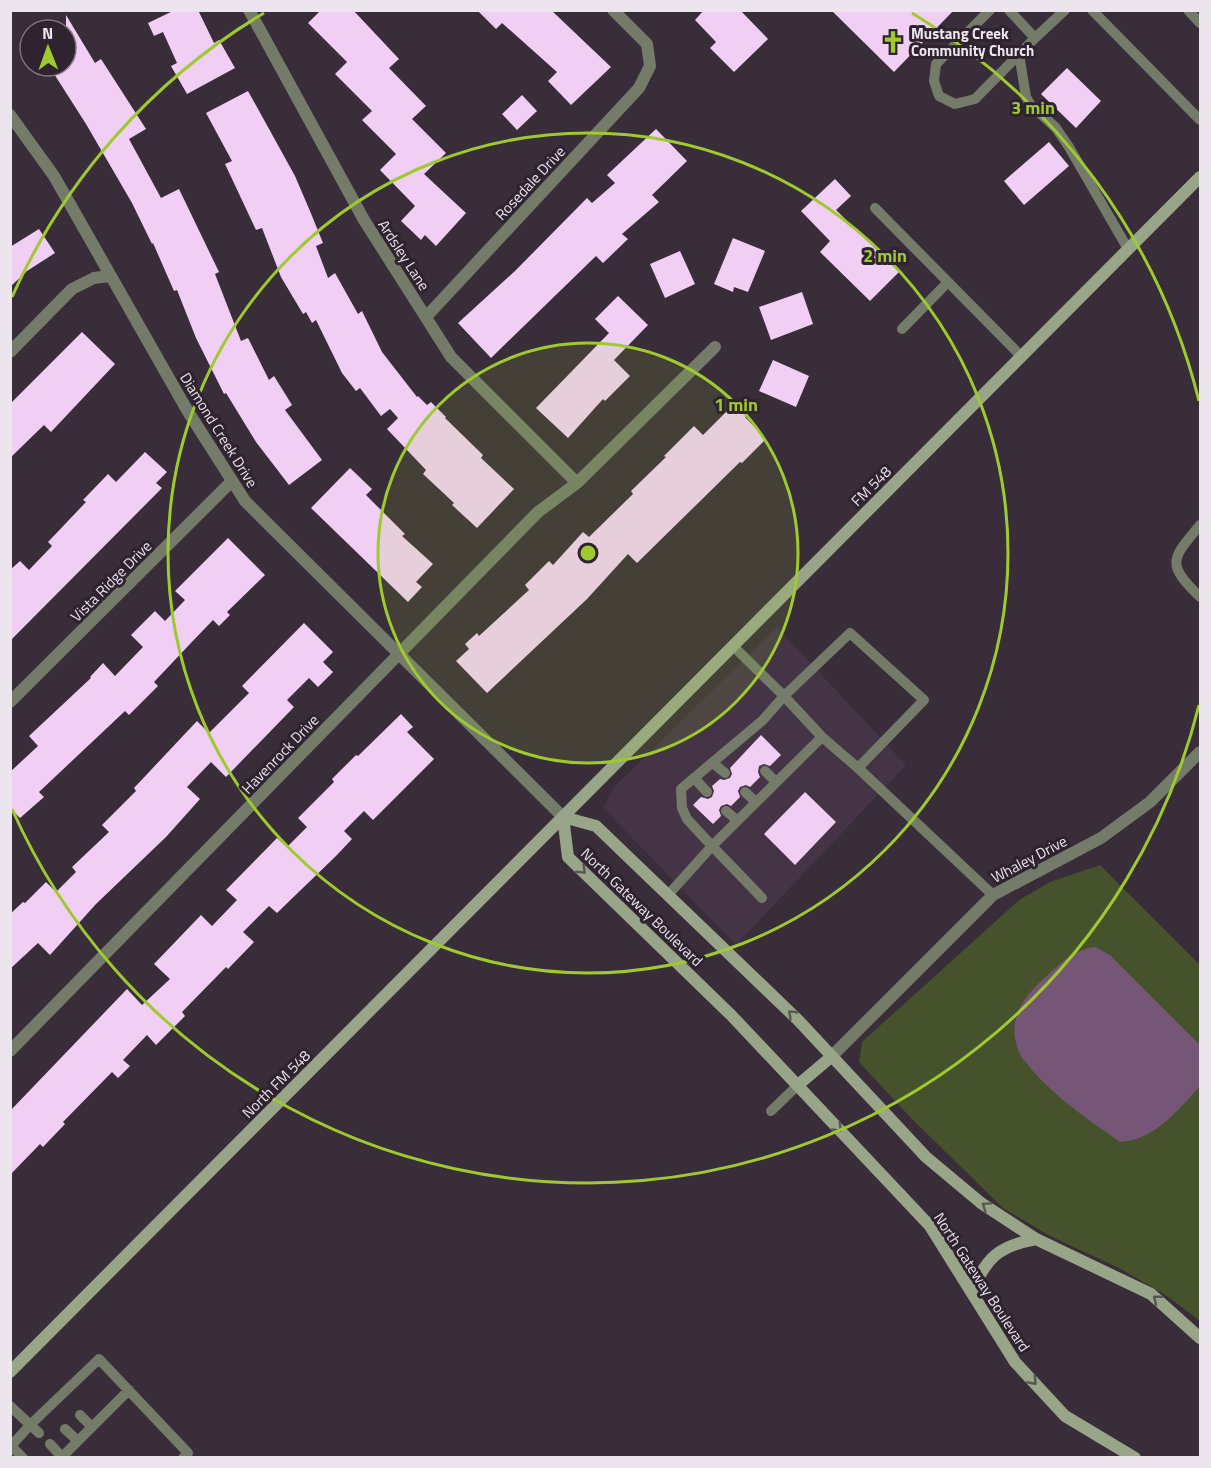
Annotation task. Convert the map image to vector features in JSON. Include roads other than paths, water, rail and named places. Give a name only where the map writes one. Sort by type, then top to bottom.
[{"type":"main road","name":"FM 548","points":[[563,817],[1200,177]]},
{"type":"main road","name":"North Gateway Boulevard","points":[[1135,1458],[1065,1416],[1016,1362],[930,1226],[731,1015],[568,857],[563,817],[596,826],[797,1019],[926,1157],[981,1203],[1036,1239],[1151,1294],[1200,1338]]},
{"type":"main road","name":"North FM 548","points":[[10,1372],[563,817]]},
{"type":"main road","points":[[798,1085],[831,1058]]},
{"type":"main road","points":[[972,1293],[980,1272],[994,1255],[1014,1244],[1036,1239]]},
{"type":"street","name":"Ardsley Lane","points":[[249,10],[364,220],[451,357],[577,483]]},
{"type":"street","name":"Rosedale Drive","points":[[426,317],[639,88],[650,66],[647,44],[613,10]]},
{"type":"street","name":"Diamond Creek Drive","points":[[10,115],[54,176],[187,410],[245,501],[563,817]]},
{"type":"street","points":[[10,352],[72,289],[94,278],[109,276]]},
{"type":"street","name":"Havenrock Drive","points":[[10,1051],[538,512],[577,483],[715,347]]},
{"type":"street","name":"Vista Ridge Drive","points":[[10,702],[232,481]]},
{"type":"street","name":"Whaley Drive","points":[[831,1058],[993,895],[1101,838],[1150,802],[1200,752]]},
{"type":"lane","points":[[990,10],[936,64],[934,81],[939,96],[955,104],[975,99],[1065,10]]},
{"type":"lane","points":[[1009,10],[1035,38]]},
{"type":"lane","points":[[1092,10],[1200,120]]},
{"type":"lane","points":[[1188,10],[1200,23]]},
{"type":"lane","points":[[1019,54],[1026,97],[1030,104],[1056,128],[1069,147],[1128,249]]},
{"type":"lane","points":[[875,208],[1021,356]]},
{"type":"lane","points":[[902,329],[948,282]]},
{"type":"lane","points":[[1200,525],[1177,553],[1176,567],[1184,581],[1200,597]]},
{"type":"lane","points":[[762,898],[687,819],[682,808],[681,789],[764,720],[784,696],[850,633],[924,700],[858,768]]},
{"type":"lane","points":[[733,646],[822,737],[993,895]]},
{"type":"lane","points":[[668,896],[737,820],[822,737]]},
{"type":"lane","points":[[735,743],[744,753]]},
{"type":"lane","points":[[712,763],[725,773]]},
{"type":"lane","points":[[765,771],[776,782]]},
{"type":"lane","points":[[694,778],[707,792]]},
{"type":"lane","points":[[745,792],[756,802]]},
{"type":"lane","points":[[726,811],[737,820]]},
{"type":"lane","points":[[771,1111],[798,1085]]},
{"type":"lane","points":[[23,1458],[11,1446],[51,1413],[62,1395],[99,1359],[188,1453],[183,1458]]},
{"type":"lane","points":[[50,1444],[62,1457],[129,1390]]},
{"type":"lane","points":[[62,1395],[70,1404]]},
{"type":"lane","points":[[10,1406],[35,1428]]},
{"type":"lane","points":[[80,1415],[92,1427]]},
{"type":"lane","points":[[65,1429],[78,1441]]},
{"type":"place","name":"Mustang Creek Community Church","points":[[893,42]]}]
